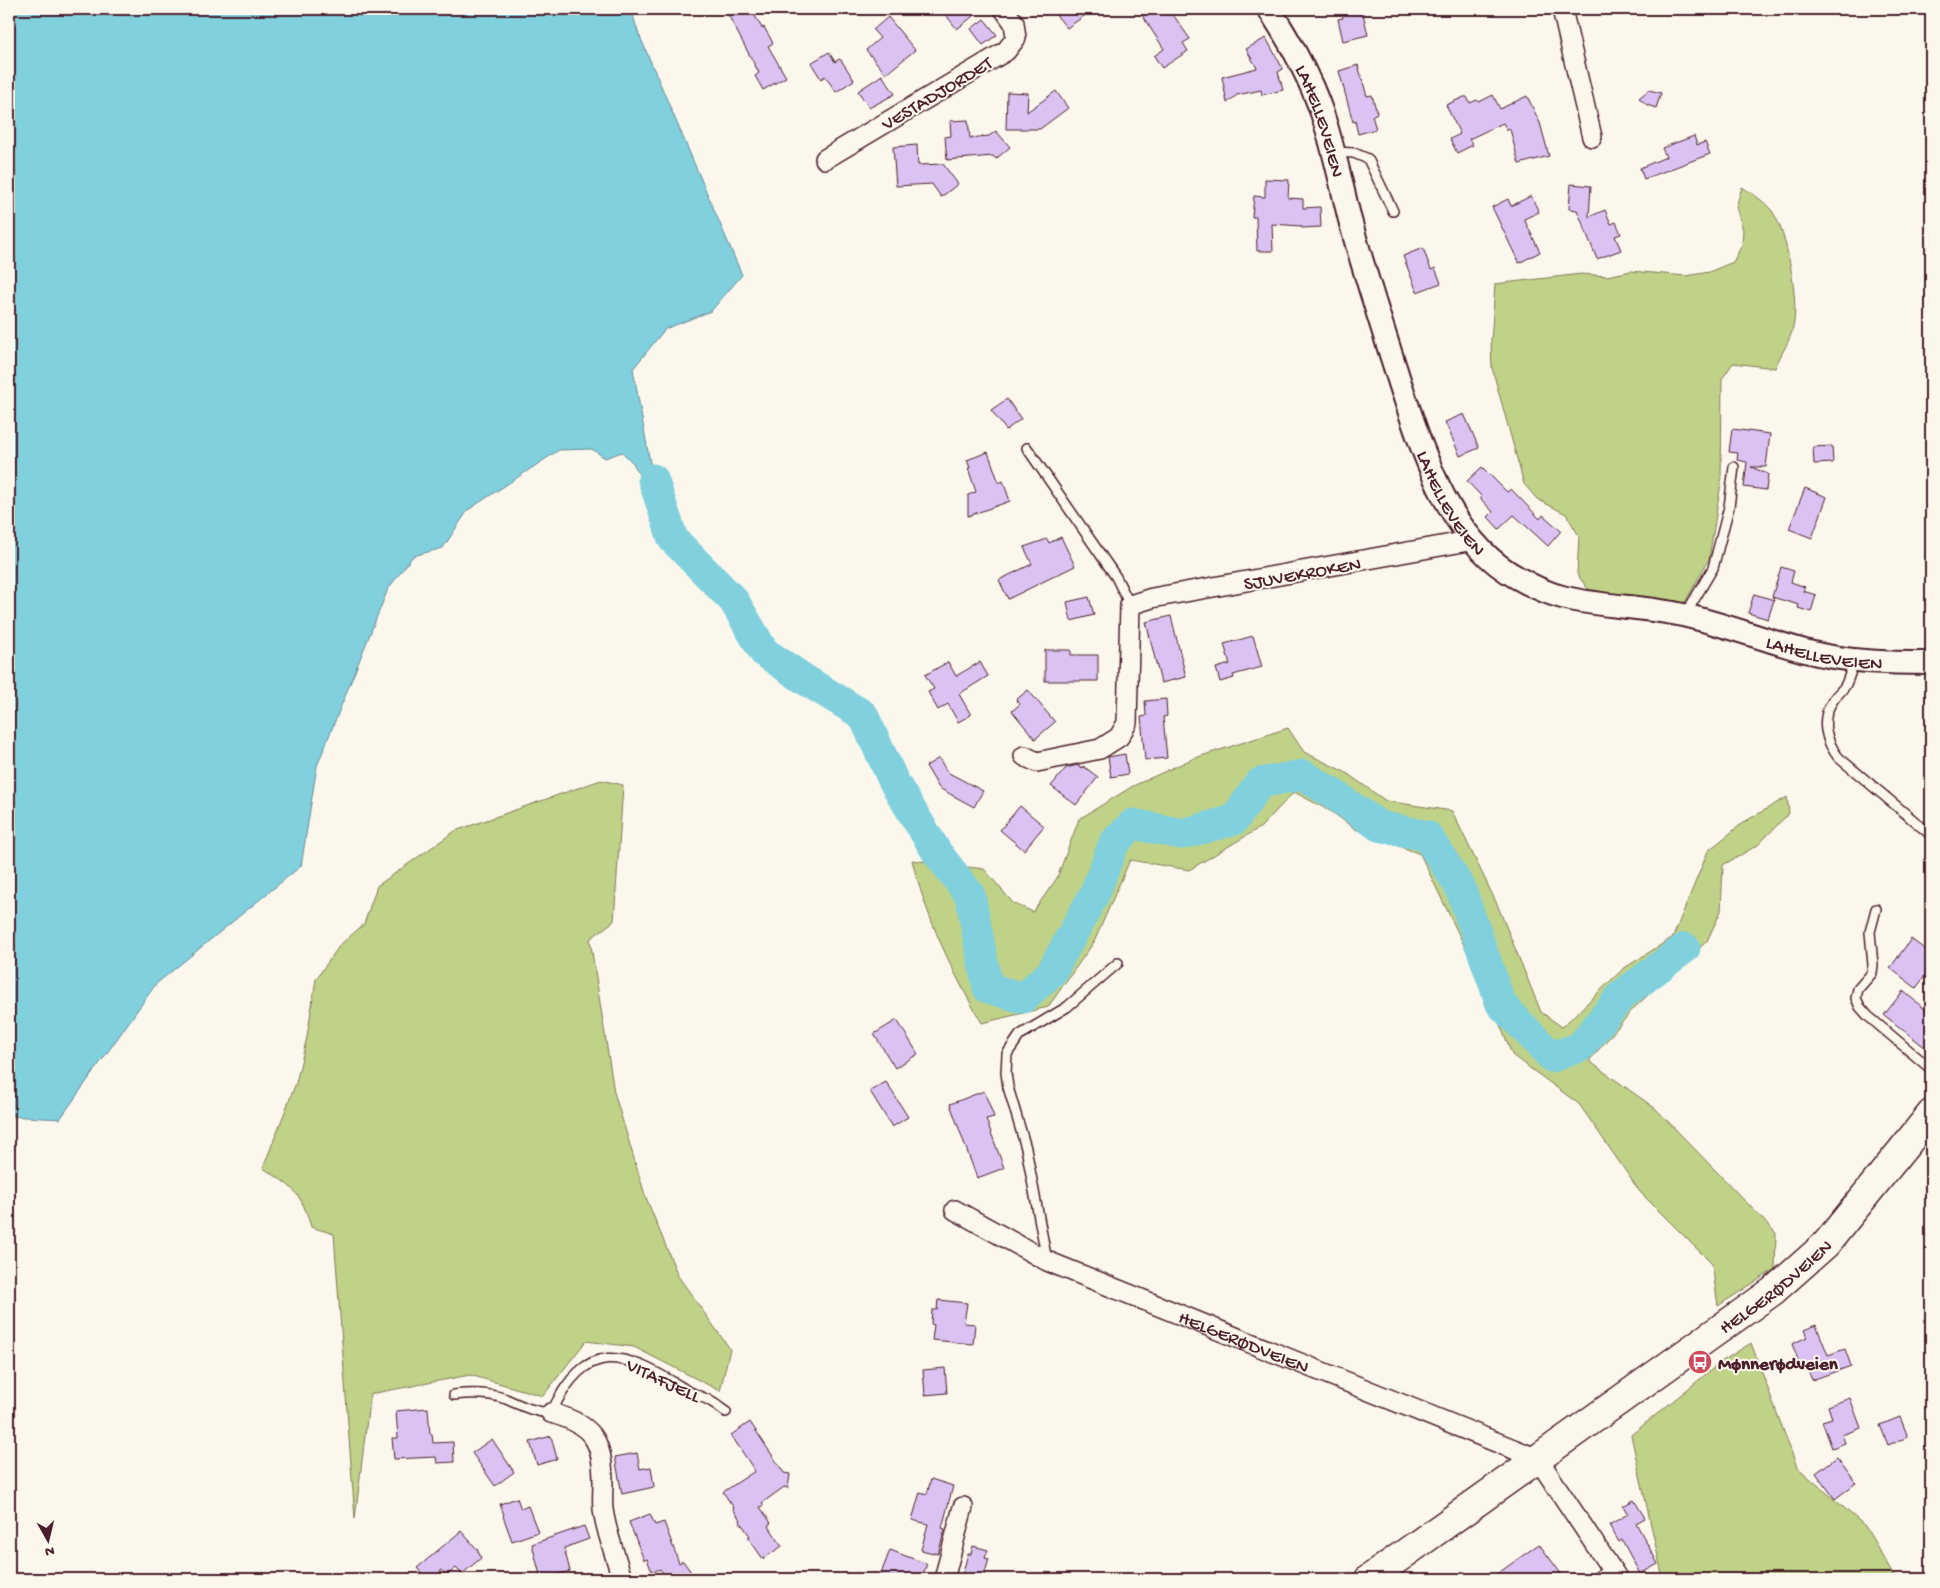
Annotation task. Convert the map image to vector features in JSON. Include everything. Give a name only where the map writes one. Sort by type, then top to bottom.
[{"type":"main road","name":"HELGERØDVEIEN","points":[[1369,1579],[1773,1291],[1826,1244],[1931,1114]]},
{"type":"street","name":"VESTADJORDET","points":[[825,159],[1006,51],[1016,38],[1014,23],[1004,9]]},
{"type":"street","name":"LAHELLEVEIEN","points":[[1269,9],[1306,74],[1321,111],[1334,152],[1350,220],[1370,290],[1415,426],[1437,484],[1454,513],[1474,540],[1494,562],[1536,588],[1569,598],[1652,608],[1685,615],[1806,652],[1855,660],[1931,663]]},
{"type":"street","points":[[1562,9],[1592,137]]},
{"type":"street","name":"SJUVEKROKEN","points":[[1130,605],[1152,598],[1474,540]]},
{"type":"street","points":[[1024,756],[1037,762],[1100,749],[1119,737],[1128,723],[1130,605]]},
{"type":"street","name":"HELGERØDVEIEN","points":[[955,1210],[1047,1261],[1538,1459]]},
{"type":"street","points":[[551,1413],[582,1426],[598,1442],[603,1479],[602,1507],[622,1579]]},
{"type":"street","points":[[1538,1459],[1615,1574]]},
{"type":"street","points":[[944,1579],[963,1507]]},
{"type":"lane","points":[[1334,152],[1354,153],[1368,159],[1393,211]]},
{"type":"lane","points":[[1027,448],[1116,577],[1130,605]]},
{"type":"lane","points":[[1685,615],[1712,568],[1729,507],[1734,467]]},
{"type":"lane","points":[[1855,660],[1844,687],[1831,702],[1828,710],[1824,728],[1830,747],[1838,758],[1931,835]]},
{"type":"lane","points":[[1876,910],[1870,932],[1872,972],[1858,989],[1856,998],[1860,1007],[1868,1016],[1931,1069]]},
{"type":"lane","points":[[1047,1261],[1029,1163],[1008,1087],[1006,1054],[1011,1044],[1020,1035],[1067,1007],[1118,962]]},
{"type":"lane","name":"VITAFJELL","points":[[551,1413],[561,1393],[574,1375],[582,1368],[608,1359],[621,1359],[641,1364],[688,1392],[710,1400],[726,1412]]},
{"type":"lane","points":[[454,1395],[470,1393],[489,1395],[504,1398],[538,1412],[551,1413]]},
{"type":"lane","points":[[1594,1579],[1615,1574]]},
{"type":"green space","points":[[1742,187],[1765,204],[1777,220],[1787,248],[1793,281],[1795,311],[1789,340],[1775,368],[1733,363],[1722,379],[1721,483],[1709,559],[1683,606],[1588,589],[1577,574],[1579,536],[1566,514],[1537,499],[1524,484],[1492,368],[1491,342],[1495,284],[1581,274],[1607,276],[1631,271],[1686,276],[1709,272],[1733,262],[1742,245],[1743,230],[1736,207]]},
{"type":"green space","points":[[1288,728],[1304,752],[1345,772],[1386,801],[1452,811],[1497,904],[1541,1012],[1562,1027],[1623,969],[1673,937],[1708,851],[1744,822],[1787,797],[1789,813],[1758,845],[1723,865],[1721,911],[1707,941],[1635,1007],[1589,1061],[1656,1109],[1776,1233],[1775,1269],[1718,1306],[1712,1264],[1640,1192],[1579,1104],[1512,1055],[1489,997],[1420,854],[1355,829],[1332,812],[1294,792],[1261,827],[1189,870],[1130,860],[1094,942],[1048,1007],[982,1023],[960,984],[941,944],[932,923],[912,860],[984,869],[1013,903],[1033,912],[1057,878],[1079,819],[1133,786],[1192,759]]},
{"type":"green space","points":[[601,780],[623,785],[614,921],[590,939],[614,1092],[645,1195],[678,1276],[730,1349],[720,1391],[634,1347],[586,1341],[543,1396],[470,1375],[370,1394],[355,1519],[334,1234],[311,1227],[304,1206],[299,1198],[282,1180],[263,1168],[296,1083],[307,1037],[316,979],[340,945],[364,924],[377,886],[455,831]]},
{"type":"green space","points":[[1751,1343],[1797,1467],[1865,1526],[1896,1579],[1663,1579],[1631,1435],[1721,1362]]},
{"type":"water","points":[[9,9],[631,9],[638,32],[742,275],[711,311],[665,329],[633,369],[653,479],[645,485],[633,463],[622,452],[605,458],[592,449],[559,450],[468,510],[443,548],[413,556],[388,589],[317,766],[301,866],[156,984],[60,1119],[9,1116]]},
{"type":"building","points":[[725,9],[751,9],[773,43],[768,46],[786,77],[763,90],[755,76],[759,73]]},
{"type":"building","points":[[941,9],[982,9],[957,29]]},
{"type":"building","points":[[1051,9],[1094,9],[1067,28]]},
{"type":"building","points":[[1138,9],[1169,9],[1190,39],[1183,43],[1188,51],[1162,68],[1154,56],[1164,49]]},
{"type":"building","points":[[1341,9],[1362,9],[1368,35],[1343,41],[1338,19],[1343,18]]},
{"type":"building","points":[[888,17],[915,50],[886,74],[866,50],[880,38],[873,30]]},
{"type":"building","points":[[984,19],[997,35],[983,45],[971,29]]},
{"type":"building","points":[[1266,38],[1283,69],[1278,72],[1283,90],[1262,95],[1261,90],[1237,95],[1227,103],[1222,77],[1257,68],[1246,49]]},
{"type":"building","points":[[829,52],[835,62],[839,59],[841,60],[854,80],[836,92],[825,76],[821,79],[811,63]]},
{"type":"building","points":[[1358,65],[1367,96],[1372,95],[1377,113],[1372,116],[1376,129],[1358,134],[1339,71]]},
{"type":"building","points":[[882,75],[895,94],[869,108],[858,91]]},
{"type":"building","points":[[1649,90],[1661,93],[1656,108],[1647,105],[1639,98]]},
{"type":"building","points":[[1056,91],[1068,108],[1040,129],[1006,129],[1007,92],[1028,93],[1027,112]]},
{"type":"building","points":[[1493,95],[1500,109],[1527,96],[1540,123],[1549,156],[1519,164],[1510,129],[1507,130],[1503,123],[1469,139],[1473,145],[1457,153],[1450,139],[1460,134],[1446,105],[1464,97],[1467,97],[1470,103],[1477,100],[1479,102]]},
{"type":"building","points":[[968,120],[970,138],[989,136],[996,131],[1010,147],[996,159],[993,156],[947,160],[945,137],[951,136],[950,121]]},
{"type":"building","points":[[1694,136],[1697,145],[1705,142],[1710,154],[1644,179],[1640,168],[1666,157],[1662,148]]},
{"type":"building","points":[[917,145],[918,165],[943,164],[958,184],[941,197],[932,184],[896,186],[893,147]]},
{"type":"building","points":[[1265,179],[1289,180],[1288,198],[1303,199],[1303,208],[1320,207],[1321,227],[1302,228],[1301,226],[1272,224],[1273,251],[1257,251],[1256,217],[1252,217],[1254,196],[1265,197]]},
{"type":"building","points":[[1571,184],[1591,186],[1589,217],[1605,210],[1611,224],[1616,222],[1621,234],[1615,236],[1621,250],[1597,259],[1577,210],[1569,209]]},
{"type":"building","points":[[1531,196],[1539,212],[1524,219],[1540,252],[1519,263],[1492,207],[1508,199],[1511,206]]},
{"type":"building","points":[[1423,248],[1431,270],[1435,268],[1441,283],[1417,292],[1403,256]]},
{"type":"building","points":[[1007,399],[1021,419],[1006,430],[991,410]]},
{"type":"building","points":[[1464,414],[1479,448],[1460,456],[1445,422]]},
{"type":"building","points":[[1732,429],[1770,434],[1766,467],[1751,467],[1768,474],[1766,490],[1744,487],[1747,462],[1737,460],[1738,453],[1729,452]]},
{"type":"building","points":[[1832,446],[1833,463],[1814,464],[1813,447]]},
{"type":"building","points":[[988,452],[999,483],[1003,481],[1010,501],[968,516],[968,495],[976,492],[967,460]]},
{"type":"building","points":[[1482,467],[1507,492],[1511,489],[1540,519],[1543,515],[1561,531],[1548,546],[1514,515],[1499,529],[1488,517],[1493,512],[1467,481]]},
{"type":"building","points":[[1805,488],[1827,497],[1812,538],[1789,529]]},
{"type":"building","points":[[1061,537],[1075,566],[1008,599],[999,580],[1032,564],[1024,547],[1047,539],[1049,543]]},
{"type":"building","points":[[1781,567],[1794,571],[1791,582],[1805,587],[1803,591],[1816,595],[1811,612],[1798,608],[1799,605],[1772,597]]},
{"type":"building","points":[[1754,594],[1774,600],[1768,619],[1748,613]]},
{"type":"building","points":[[1089,597],[1094,615],[1071,621],[1067,602]]},
{"type":"building","points":[[1171,616],[1186,677],[1161,683],[1146,622]]},
{"type":"building","points":[[1253,636],[1262,667],[1233,675],[1234,678],[1220,682],[1216,668],[1230,664],[1224,644]]},
{"type":"building","points":[[1045,650],[1071,650],[1071,655],[1098,655],[1098,681],[1045,681]]},
{"type":"building","points":[[948,662],[956,676],[980,662],[988,676],[959,694],[971,715],[958,722],[948,704],[938,710],[928,692],[934,689],[925,675]]},
{"type":"building","points":[[1028,690],[1055,722],[1035,739],[1012,711],[1020,704],[1016,700]]},
{"type":"building","points":[[1166,699],[1167,716],[1163,717],[1167,758],[1145,760],[1141,717],[1146,716],[1145,701]]},
{"type":"building","points":[[1125,754],[1128,774],[1111,777],[1108,757]]},
{"type":"building","points":[[939,758],[947,772],[983,791],[974,807],[939,788],[926,766]]},
{"type":"building","points":[[1078,765],[1082,768],[1083,766],[1098,777],[1076,805],[1051,786],[1066,768]]},
{"type":"building","points":[[1020,806],[1044,826],[1024,850],[1000,830]]},
{"type":"building","points":[[1911,939],[1931,954],[1931,968],[1916,988],[1890,968]]},
{"type":"building","points":[[1903,991],[1931,1014],[1931,1052],[1884,1015]]},
{"type":"building","points":[[897,1020],[918,1054],[895,1068],[874,1034]]},
{"type":"building","points":[[886,1082],[908,1117],[892,1127],[870,1091]]},
{"type":"building","points":[[984,1091],[994,1117],[986,1119],[1004,1168],[977,1178],[950,1104]]},
{"type":"building","points":[[938,1300],[967,1303],[964,1323],[975,1324],[973,1344],[932,1340],[934,1325],[931,1324],[932,1310],[937,1310]]},
{"type":"building","points":[[1816,1325],[1828,1355],[1845,1349],[1851,1366],[1812,1380],[1805,1363],[1800,1365],[1792,1344],[1807,1337],[1804,1330]]},
{"type":"building","points":[[945,1368],[947,1393],[925,1395],[923,1370]]},
{"type":"building","points":[[1850,1398],[1861,1428],[1842,1435],[1845,1443],[1832,1448],[1822,1421],[1832,1418],[1828,1406]]},
{"type":"building","points":[[428,1408],[430,1434],[432,1434],[433,1443],[453,1442],[454,1462],[437,1463],[436,1457],[394,1459],[392,1438],[398,1438],[396,1411]]},
{"type":"building","points":[[1900,1417],[1908,1437],[1888,1445],[1880,1425]]},
{"type":"building","points":[[750,1422],[784,1473],[790,1474],[788,1488],[784,1487],[762,1503],[764,1505],[760,1507],[771,1523],[768,1525],[782,1546],[763,1559],[748,1537],[750,1536],[723,1492],[755,1471],[731,1435]]},
{"type":"building","points":[[551,1436],[557,1459],[537,1465],[530,1442]]},
{"type":"building","points":[[492,1439],[514,1472],[495,1486],[472,1453]]},
{"type":"building","points":[[637,1453],[640,1469],[651,1467],[654,1487],[622,1494],[615,1457]]},
{"type":"building","points":[[1837,1457],[1856,1483],[1835,1499],[1816,1473]]},
{"type":"building","points":[[931,1479],[953,1486],[942,1528],[945,1529],[938,1554],[921,1550],[928,1524],[912,1520],[920,1492],[927,1494]]},
{"type":"building","points":[[517,1498],[521,1509],[528,1506],[538,1532],[512,1541],[500,1504]]},
{"type":"building","points":[[1634,1500],[1645,1518],[1636,1523],[1658,1564],[1640,1574],[1622,1540],[1619,1542],[1609,1525],[1628,1514],[1623,1506]]},
{"type":"building","points":[[650,1514],[655,1525],[664,1522],[679,1563],[683,1561],[696,1579],[656,1579],[664,1574],[660,1569],[652,1572],[647,1559],[644,1560],[629,1522]]},
{"type":"building","points":[[584,1526],[589,1539],[564,1548],[570,1571],[541,1579],[532,1544]]},
{"type":"building","points":[[461,1531],[477,1549],[481,1558],[462,1574],[456,1568],[447,1575],[442,1570],[432,1579],[427,1579],[417,1568]]},
{"type":"building","points":[[1539,1544],[1565,1579],[1490,1579]]},
{"type":"building","points":[[973,1546],[988,1550],[985,1558],[989,1559],[983,1579],[961,1579],[968,1554],[971,1554]]},
{"type":"building","points":[[890,1550],[927,1564],[921,1579],[879,1579]]},
{"type":"waterway","points":[[653,479],[673,539],[734,601],[764,652],[863,715],[894,782],[938,854],[970,895],[988,988],[1023,998],[1051,973],[1095,893],[1114,843],[1133,824],[1182,834],[1234,820],[1260,783],[1303,775],[1379,826],[1427,836],[1460,887],[1501,1004],[1552,1057],[1580,1047],[1622,995],[1685,948]]},
{"type":"place","name":"Mønnerødveien","points":[[1700,1362]]}]
